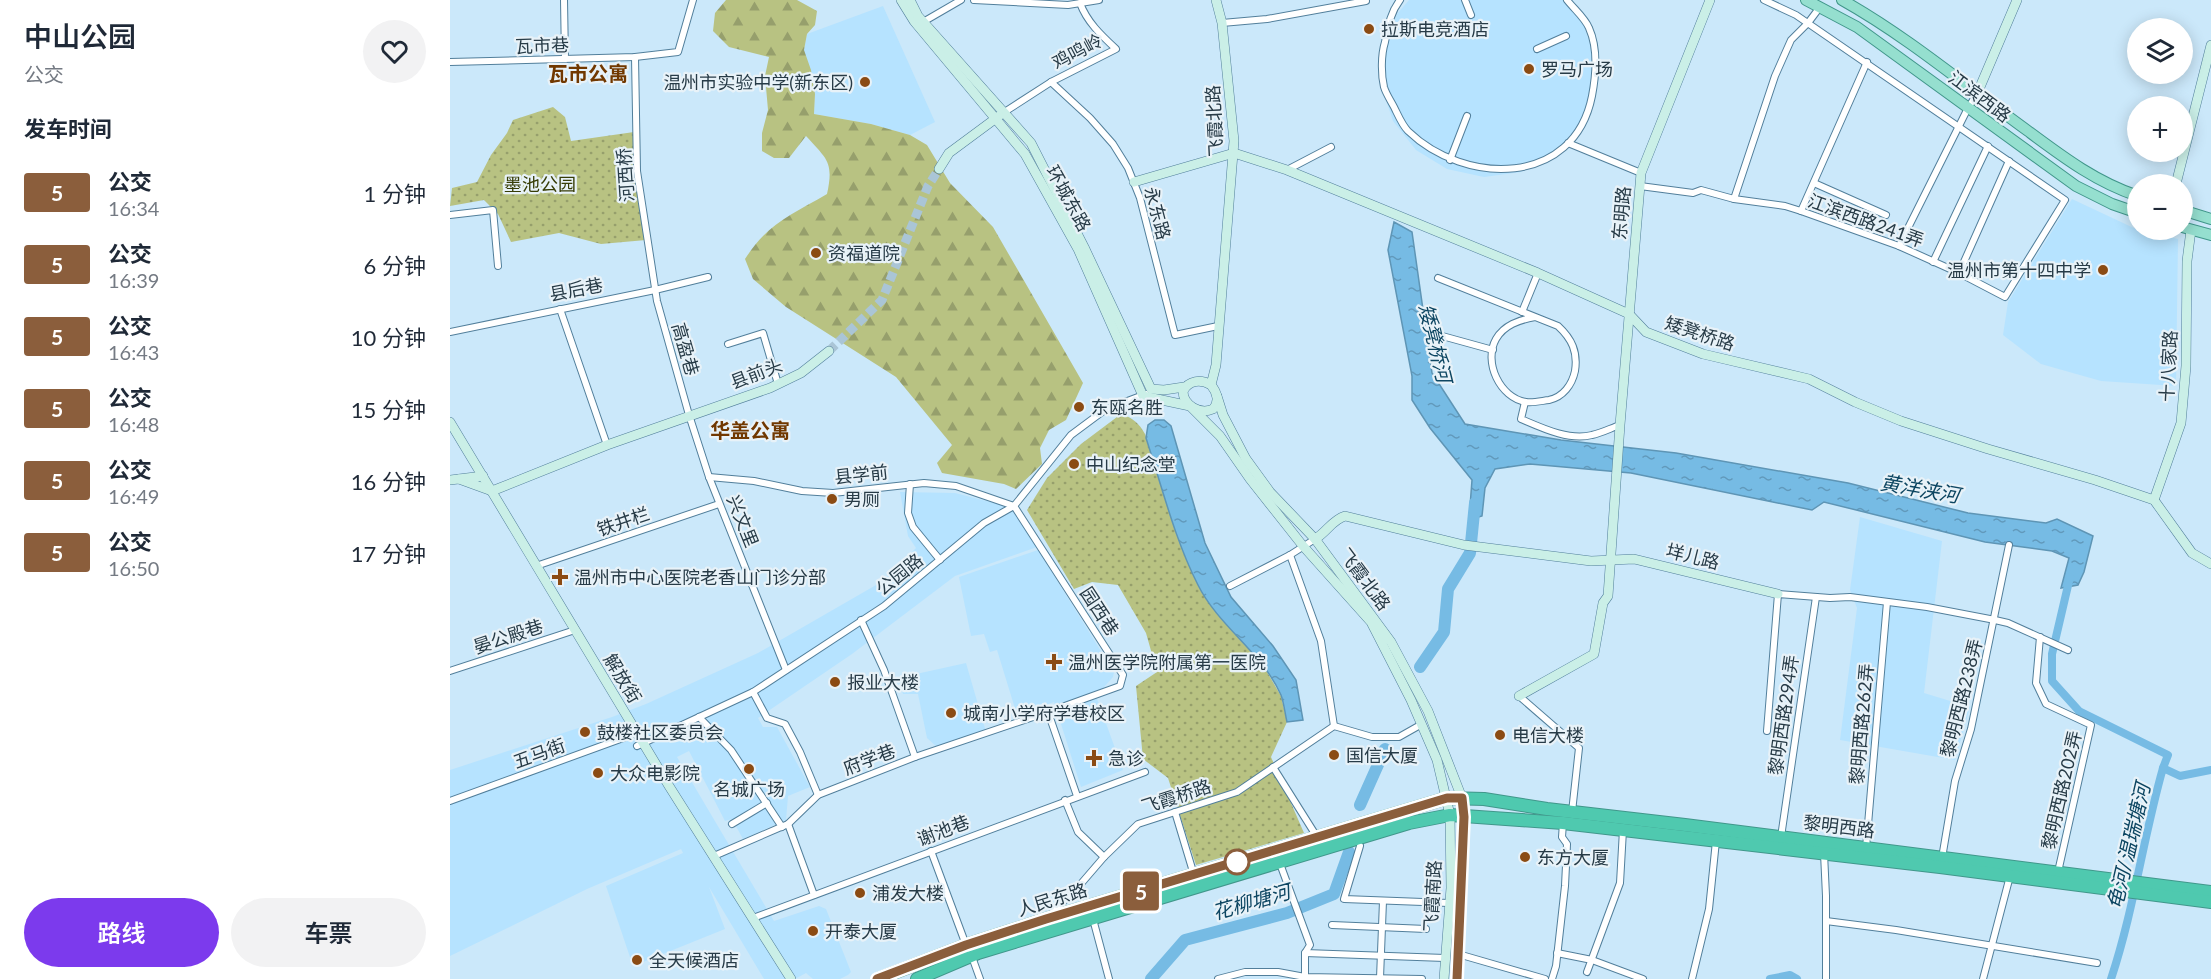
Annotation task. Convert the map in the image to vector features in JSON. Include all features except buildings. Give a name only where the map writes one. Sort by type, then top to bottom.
[{"type":"highway","name":"人民东路","points":[[917,979],[969,951],[1046,919],[1447,798],[1462,798]]},
{"type":"highway","name":"黎明西路","points":[[1462,798],[1484,799],[1717,834],[1824,853],[2010,876],[2127,885]]},
{"type":"highway","name":"人民东路","points":[[878,979],[1409,823],[1450,815],[1464,817]]},
{"type":"highway","name":"黎明西路","points":[[1464,817],[1563,823],[1623,830],[1781,837],[2058,872],[2156,889],[2211,892]]},
{"type":"highway","name":"黎明西路","points":[[2156,889],[2211,902]]},
{"type":"main road","name":"江滨西路","points":[[1806,0],[1857,27],[2076,186],[2127,209]]},
{"type":"main road","name":"江滨西路","points":[[1842,0],[1866,14],[2085,172],[2127,193]]},
{"type":"main road","points":[[2193,213],[2211,219]]},
{"type":"main road","points":[[2193,230],[2211,235]]},
{"type":"street","points":[[564,0],[565,59]]},
{"type":"street","name":"瓦市巷","points":[[450,62],[635,57],[678,52],[693,0]]},
{"type":"street","name":"环城东路","points":[[902,0],[914,21],[999,115],[1031,143],[1084,247],[1147,393]]},
{"type":"street","name":"环城东路","points":[[910,0],[923,22],[999,115]]},
{"type":"street","points":[[923,22],[961,0]]},
{"type":"street","points":[[974,0],[1068,5],[1099,0]]},
{"type":"street","name":"飞霞北路","points":[[1216,0],[1222,23],[1234,153],[1216,365],[1211,385],[1223,415],[1246,459],[1270,492],[1315,538],[1373,616],[1412,678],[1428,711],[1462,798],[1464,817]]},
{"type":"street","points":[[1400,0],[1392,9],[1382,52],[1384,88],[1406,130],[1450,160],[1481,169],[1521,168],[1545,162],[1568,143],[1588,114],[1595,82],[1595,51],[1589,28],[1567,0]]},
{"type":"street","points":[[1465,0],[1471,15]]},
{"type":"street","name":"东明路","points":[[1519,696],[1594,654],[1603,603],[1608,596],[1641,173],[1710,0]]},
{"type":"street","points":[[1764,0],[1796,15],[2009,161],[1959,273]]},
{"type":"street","points":[[1899,246],[1977,94],[2017,0]]},
{"type":"street","points":[[1222,23],[1267,19],[1366,1]]},
{"type":"street","name":"鸡鸣岭","points":[[999,115],[1051,82],[1116,49],[1085,16],[1080,3]]},
{"type":"street","points":[[1734,199],[1775,76],[1791,40],[1820,8]]},
{"type":"street","points":[[1537,49],[1566,36]]},
{"type":"street","points":[[2179,174],[2211,45]]},
{"type":"street","name":"河西桥","points":[[635,57],[638,171],[655,290]]},
{"type":"street","points":[[1801,211],[1867,62]]},
{"type":"street","name":"永东路","points":[[1051,82],[1076,103],[1113,144],[1128,168],[1140,198],[1175,335],[1218,326]]},
{"type":"street","points":[[939,169],[949,153],[999,115]]},
{"type":"street","points":[[1450,160],[1467,116]]},
{"type":"street","points":[[1568,143],[1641,173]]},
{"type":"street","points":[[1933,262],[1988,146]]},
{"type":"street","points":[[1287,170],[1331,147]]},
{"type":"street","points":[[1134,182],[1234,153]]},
{"type":"street","name":"矮凳桥路","points":[[1234,153],[1287,170],[1538,273],[1629,314],[1646,332],[1702,354],[1809,379],[1855,402],[1901,421],[2154,500]]},
{"type":"street","name":"江滨西路241弄","points":[[1640,186],[1693,193],[1701,190],[1734,199],[1785,206],[1899,246],[2005,297],[2065,200],[2009,161]]},
{"type":"street","points":[[1814,183],[1886,215]]},
{"type":"street","points":[[450,215],[493,210],[498,266]]},
{"type":"street","name":"十八家路","points":[[2154,500],[2181,423],[2186,366],[2187,240]]},
{"type":"street","points":[[1522,312],[1538,273]]},
{"type":"street","name":"县后巷","points":[[450,332],[708,278]]},
{"type":"street","points":[[1438,278],[1558,326],[1568,335],[1574,346],[1576,360],[1574,376],[1566,391],[1555,399],[1536,403],[1517,400],[1507,392],[1498,382],[1492,365],[1496,340],[1507,326],[1535,317]]},
{"type":"street","name":"高盈巷","points":[[655,290],[689,415]]},
{"type":"street","points":[[560,309],[607,445]]},
{"type":"street","points":[[728,344],[763,333],[778,384]]},
{"type":"street","points":[[1435,334],[1493,350]]},
{"type":"street","name":"县前头","points":[[689,415],[778,384],[801,373],[830,351]]},
{"type":"street","points":[[1147,393],[1185,387],[1195,381],[1211,385]]},
{"type":"street","points":[[1185,387],[1183,397],[1190,406]]},
{"type":"street","points":[[1147,393],[1204,412],[1210,411],[1217,404],[1217,396]]},
{"type":"street","name":"公园路","points":[[640,744],[753,692],[884,606],[984,523],[1014,506],[1071,435],[1106,409],[1147,393]]},
{"type":"street","points":[[1525,402],[1521,419],[1549,431],[1591,436],[1620,425]]},
{"type":"street","name":"飞霞北路","points":[[1190,406],[1220,436],[1250,479],[1303,546],[1371,622],[1422,724],[1437,760],[1447,798]]},
{"type":"street","points":[[455,479],[492,491],[689,415]]},
{"type":"street","name":"兴文里","points":[[689,415],[719,504],[786,670]]},
{"type":"street","name":"解放街","points":[[450,422],[637,733],[640,744],[791,979]]},
{"type":"street","points":[[455,479],[483,476]]},
{"type":"street","name":"县学前","points":[[709,477],[754,481],[802,491],[833,493],[924,483],[956,486],[1014,506]]},
{"type":"street","points":[[910,484],[908,513],[913,527],[940,560]]},
{"type":"street","points":[[2154,500],[2192,553],[2211,564]]},
{"type":"street","name":"铁井栏","points":[[536,566],[719,504]]},
{"type":"street","name":"园西巷","points":[[1014,506],[1123,675],[1120,686],[1048,712]]},
{"type":"street","name":"垟儿路","points":[[1315,538],[1321,536],[1337,519],[1346,516],[1464,545],[1591,561],[1634,559],[1778,594],[1850,597],[1995,620],[2008,623],[2068,650]]},
{"type":"street","points":[[1230,586],[1290,555],[1315,538]]},
{"type":"street","name":"黎明西路238弄","points":[[1941,858],[1955,781],[1971,729],[2009,545]]},
{"type":"street","points":[[1290,555],[1321,640],[1334,726],[1372,736],[1399,737],[1422,724]]},
{"type":"street","points":[[1767,731],[1778,594]]},
{"type":"street","name":"黎明西路294弄","points":[[1781,837],[1816,597]]},
{"type":"street","name":"黎明西路262弄","points":[[1866,848],[1887,602]]},
{"type":"street","points":[[861,620],[884,670],[915,757]]},
{"type":"street","name":"晏公殿巷","points":[[450,671],[575,630]]},
{"type":"street","name":"黎明西路202弄","points":[[2040,637],[2036,683],[2046,704],[2091,725],[2058,872]]},
{"type":"street","points":[[753,692],[767,718],[785,724],[800,752],[818,795]]},
{"type":"street","points":[[1519,696],[1579,748],[1572,812]]},
{"type":"street","points":[[1048,712],[1077,796]]},
{"type":"street","name":"府学巷","points":[[714,856],[785,825],[818,795],[915,757],[1048,712]]},
{"type":"street","points":[[699,717],[731,750],[766,803],[785,825],[814,895]]},
{"type":"street","name":"飞霞桥路","points":[[1046,919],[1138,824],[1237,792],[1334,726]]},
{"type":"street","name":"五马街","points":[[450,801],[637,733]]},
{"type":"street","points":[[1273,767],[1317,837]]},
{"type":"street","name":"谢池巷","points":[[753,918],[1145,772]]},
{"type":"street","name":"飞霞南路","points":[[1444,979],[1449,903],[1450,815],[1447,798]]},
{"type":"street","points":[[1065,800],[1078,832],[1104,857]]},
{"type":"street","points":[[732,824],[766,803]]},
{"type":"street","points":[[1175,812],[1194,876]]},
{"type":"street","name":"飞霞南路","points":[[1457,979],[1464,817]]},
{"type":"street","points":[[1552,979],[1565,886],[1567,844],[1562,837],[1563,823]]},
{"type":"street","points":[[1587,972],[1620,883],[1623,830]]},
{"type":"street","points":[[1692,979],[1709,909],[1717,834]]},
{"type":"street","points":[[1360,846],[1344,899],[1449,903]]},
{"type":"street","points":[[931,851],[980,979]]},
{"type":"street","points":[[1824,853],[1826,979]]},
{"type":"street","points":[[1279,861],[1310,945],[1305,953],[1305,978]]},
{"type":"street","points":[[1983,979],[2010,876]]},
{"type":"street","points":[[1380,978],[1383,901]]},
{"type":"street","points":[[1093,917],[1109,979]]},
{"type":"street","points":[[1826,921],[1896,930],[2097,963]]},
{"type":"street","points":[[1332,924],[1426,929]]},
{"type":"street","points":[[1305,953],[1444,958]]},
{"type":"street","points":[[1557,953],[1592,960],[1643,979]]},
{"type":"street","points":[[1458,954],[1545,979]]},
{"type":"street","points":[[1218,979],[1245,972],[1278,972],[1305,978],[1422,979]]},
{"type":"shaded area","points":[[1409,0],[1566,0],[1582,20],[1594,56],[1592,93],[1578,127],[1554,154],[1521,172],[1484,177],[1447,169],[1416,150],[1393,121],[1381,85],[1383,48],[1397,14]]},
{"type":"shaded area","name":"温州市实验中学(新东区)","points":[[883,6],[935,122],[910,135],[871,124],[814,114],[815,94],[804,50],[807,34]]},
{"type":"shaded area","name":"温州市第十四中学","points":[[2072,199],[2127,225],[2127,240],[2178,240],[2176,386],[2101,381],[2041,364],[2003,335],[2008,302]]},
{"type":"shaded area","points":[[900,492],[955,493],[1010,507],[1037,547],[955,576],[852,654],[758,718],[763,727],[777,727],[810,787],[788,796],[786,820],[743,839],[732,819],[725,821],[689,751],[677,757],[774,921],[819,906],[826,909],[851,972],[840,979],[813,979],[806,973],[795,979],[764,979],[709,887],[725,929],[633,966],[606,886],[683,853],[681,849],[587,889],[450,956],[450,770],[646,704],[758,653],[883,581],[916,548],[908,536]]},
{"type":"shaded area","points":[[1860,517],[1942,541],[1924,693],[1970,707],[1955,760],[1840,740],[1857,608],[1850,590]]},
{"type":"shaded area","name":"温州医学院附属第一医院","points":[[1038,550],[1114,672],[1113,677],[1096,696],[1123,770],[1081,787],[1054,702],[1017,715],[997,650],[990,652],[984,634],[971,636],[959,577]]},
{"type":"shaded area","name":"城南小学府学巷校区","points":[[966,663],[986,732],[937,747],[927,738],[918,694],[903,694],[898,678]]},
{"type":"green space","points":[[726,0],[797,0],[817,11],[815,25],[807,34],[804,50],[811,70],[815,94],[814,114],[871,124],[910,135],[927,145],[950,183],[993,227],[1083,383],[1066,420],[1049,430],[1040,448],[1042,464],[1016,489],[1004,484],[942,473],[937,463],[952,445],[896,377],[786,307],[753,279],[745,259],[772,228],[791,214],[827,194],[830,175],[824,156],[806,136],[789,158],[774,158],[762,151],[762,133],[768,110],[765,76],[769,57],[729,47],[713,31],[715,13]]},
{"type":"green space","name":"墨池公园","points":[[553,107],[565,117],[571,141],[634,132],[646,240],[601,244],[559,233],[511,242],[498,214],[484,200],[450,206],[452,188],[477,182],[513,120]]},
{"type":"green space","points":[[1121,414],[1135,421],[1145,434],[1217,614],[1263,665],[1281,696],[1287,722],[1271,757],[1304,833],[1196,865],[1168,778],[1143,759],[1136,686],[1157,672],[1146,633],[1118,585],[1092,582],[1074,589],[1027,510],[1047,478],[1081,444]]},
{"type":"water","points":[[1394,222],[1412,232],[1432,373],[1465,424],[1561,440],[1676,453],[1848,483],[1968,513],[2046,523],[2057,519],[2093,536],[2084,572],[2078,585],[2061,588],[2069,558],[2052,551],[1985,542],[1824,502],[1812,510],[1631,473],[1530,464],[1495,469],[1485,488],[1482,516],[1469,520],[1472,480],[1430,428],[1412,400],[1412,376],[1388,250]]},
{"type":"water","points":[[1155,420],[1164,420],[1171,426],[1205,543],[1231,597],[1273,646],[1296,680],[1303,720],[1287,722],[1281,695],[1273,680],[1252,652],[1217,614],[1198,585],[1176,532],[1146,438],[1148,425]]},
{"type":"waterway","name":"花柳塘河","points":[[1420,667],[1444,632],[1448,589],[1470,553],[1475,503]]},
{"type":"waterway","name":"黄洋浃河","points":[[2070,577],[2052,654],[2052,681],[2079,711],[2168,755],[2163,768]]},
{"type":"waterway","name":"花柳塘河","points":[[1360,805],[1385,749]]},
{"type":"waterway","name":"龟河/温瑞塘河","points":[[2111,979],[2126,927],[2163,768],[2180,776],[2211,770]]},
{"type":"waterway","name":"花柳塘河","points":[[1151,979],[1185,940],[1287,913],[1334,894],[1349,852]]},
{"type":"waterway","name":"龟河/温瑞塘河","points":[[1770,979],[1790,975],[1797,979]]},
{"type":"tunnel","points":[[829,351],[882,300],[928,186],[939,169]]},
{"type":"bus line","name":"5","points":[[877,979],[966,945],[1046,919],[1447,798],[1462,798],[1464,817],[1457,979]]},
{"type":"place","name":"拉斯电竞酒店","points":[[1369,29]]},
{"type":"place","name":"罗马广场","points":[[1529,69]]},
{"type":"place","name":"温州市实验中学(新东区)","points":[[865,82]]},
{"type":"place","name":"资福道院","points":[[816,253]]},
{"type":"place","name":"温州市第十四中学","points":[[2103,270]]},
{"type":"place","name":"东瓯名胜","points":[[1079,407]]},
{"type":"place","name":"中山纪念堂","points":[[1074,464]]},
{"type":"place","name":"男厕","points":[[832,499]]},
{"type":"place","name":"温州市中心医院老香山门诊分部","points":[[560,577]]},
{"type":"place","name":"温州医学院附属第一医院","points":[[1054,662]]},
{"type":"place","name":"报业大楼","points":[[835,682]]},
{"type":"place","name":"城南小学府学巷校区","points":[[951,713]]},
{"type":"place","name":"鼓楼社区委员会","points":[[585,732]]},
{"type":"place","name":"电信大楼","points":[[1500,735]]},
{"type":"place","name":"国信大厦","points":[[1334,755]]},
{"type":"place","name":"急诊","points":[[1094,758]]},
{"type":"place","name":"名城广场","points":[[749,769]]},
{"type":"place","name":"大众电影院","points":[[598,773]]},
{"type":"place","name":"东方大厦","points":[[1525,857]]},
{"type":"place","name":"浦发大楼","points":[[860,893]]},
{"type":"place","name":"开泰大厦","points":[[813,931]]},
{"type":"place","name":"全天候酒店","points":[[637,960]]},
{"type":"district","name":"瓦市公寓","points":[[588,73]]},
{"type":"district","name":"华盖公寓","points":[[750,430]]},
{"type":"water label","name":"矮凳桥河","points":[[1436,343]]}]
